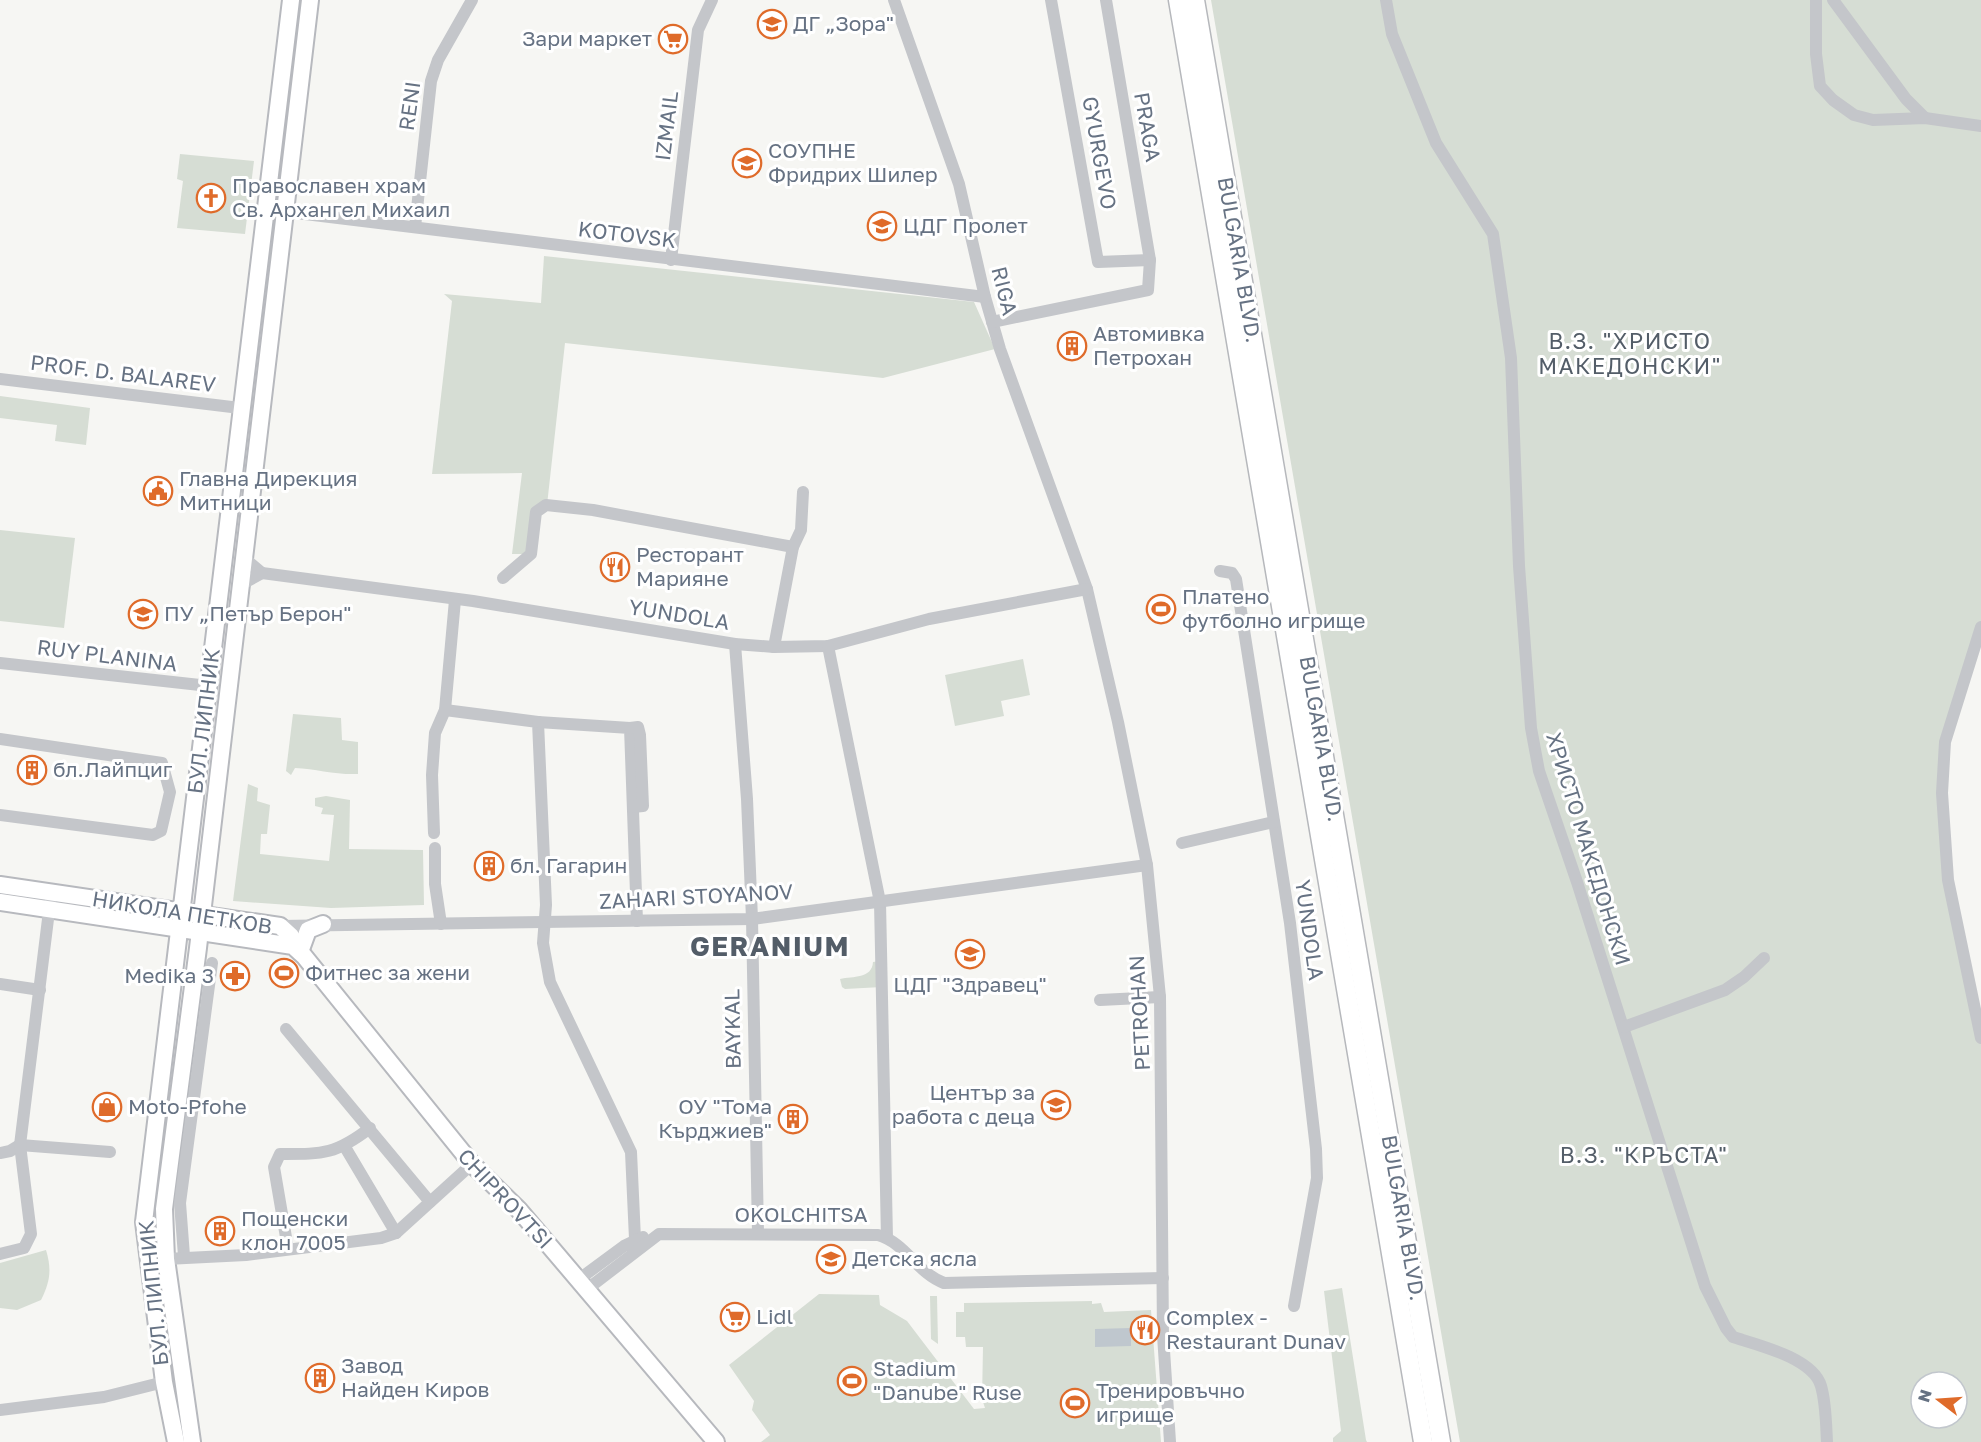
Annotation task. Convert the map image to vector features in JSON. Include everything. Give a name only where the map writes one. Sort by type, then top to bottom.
[{"type":"highway","name":"BULGARIA BLVD.","points":[[1178,0],[1423,1442]]},
{"type":"highway","name":"BULGARIA BLVD.","points":[[1195,0],[1441,1442]]},
{"type":"main road","name":"БУЛ. ЛИПНИК","points":[[176,1442],[164,1382],[144,1222],[240,408],[291,0]]},
{"type":"main road","name":"БУЛ. ЛИПНИК","points":[[192,1442],[166,1258],[164,1209],[242,584],[310,0]]},
{"type":"main road","name":"НИКОЛА ПЕТКОВ","points":[[0,885],[50,901],[179,920],[280,926],[291,936],[300,952]]},
{"type":"main road","name":"НИКОЛА ПЕТКОВ","points":[[0,902],[50,901]]},
{"type":"main road","name":"НИКОЛА ПЕТКОВ","points":[[201,923],[279,942],[300,952]]},
{"type":"main road","points":[[300,952],[309,930],[323,924]]},
{"type":"main road","name":"CHIPROVTSI","points":[[300,952],[472,1164],[519,1210],[716,1442]]},
{"type":"street","name":"RENI","points":[[415,227],[431,81],[438,60],[472,0]]},
{"type":"street","name":"IZMAIL","points":[[671,260],[698,30],[712,0]]},
{"type":"street","name":"RIGA","points":[[894,0],[959,184],[992,322],[1087,589]]},
{"type":"street","name":"GYURGEVO","points":[[1051,0],[1098,262],[1150,260]]},
{"type":"street","name":"PRAGA","points":[[1106,0],[1150,260]]},
{"type":"street","name":"ХРИСТО МАКЕДОНСКИ","points":[[1386,0],[1392,34],[1436,143],[1493,234],[1511,358],[1519,566],[1531,728],[1539,771],[1684,1223],[1710,1296],[1733,1337],[1798,1361],[1817,1376],[1822,1391],[1827,1442]]},
{"type":"street","points":[[1816,0],[1816,54],[1820,86],[1833,100],[1854,115],[1873,120],[1925,118],[1981,126]]},
{"type":"street","points":[[1833,0],[1905,99],[1925,118]]},
{"type":"street","name":"KOTOVSK","points":[[265,212],[285,212],[415,227],[985,297]]},
{"type":"street","points":[[992,322],[1148,290],[1150,260]]},
{"type":"street","name":"PROF. D. BALAREV","points":[[0,379],[240,408]]},
{"type":"street","points":[[774,647],[793,547],[801,530],[803,492]]},
{"type":"street","points":[[503,578],[531,554],[536,512],[546,506],[592,510],[793,547]]},
{"type":"street","points":[[242,584],[262,573],[244,558]]},
{"type":"street","name":"YUNDOLA","points":[[1220,571],[1232,573],[1236,579],[1290,923],[1317,1178],[1294,1306]]},
{"type":"street","name":"YUNDOLA","points":[[262,573],[455,600],[735,644],[774,647],[828,646],[929,620],[1087,589]]},
{"type":"street","name":"PETROHAN","points":[[1087,589],[1118,722],[1147,865],[1160,998],[1163,1335],[1170,1442]]},
{"type":"street","points":[[434,833],[432,775],[435,733],[445,710],[455,600]]},
{"type":"street","points":[[1981,627],[1945,742],[1942,793],[1948,880],[1981,1038]]},
{"type":"street","name":"BAYKAL","points":[[735,644],[747,799],[752,919],[758,1233]]},
{"type":"street","points":[[828,646],[880,902],[887,1238]]},
{"type":"street","name":"RUY PLANINA","points":[[0,663],[209,686]]},
{"type":"street","points":[[445,710],[538,722],[630,728],[637,921]]},
{"type":"street","points":[[538,722],[545,923],[543,943],[550,982],[631,1152],[635,1239],[582,1285]]},
{"type":"street","points":[[0,739],[152,760],[162,764],[170,792],[161,831],[153,835],[0,815]]},
{"type":"street","points":[[1182,843],[1274,822]]},
{"type":"street","points":[[435,848],[435,884],[441,924]]},
{"type":"street","name":"ZAHARI STOYANOV","points":[[280,926],[752,919],[1147,865]]},
{"type":"street","points":[[0,1254],[24,1248],[31,1234],[20,1144],[50,901]]},
{"type":"street","points":[[1623,1027],[1725,990],[1744,977],[1764,958]]},
{"type":"street","points":[[184,1256],[180,1203],[212,963]]},
{"type":"street","points":[[0,984],[40,990]]},
{"type":"street","points":[[1100,1000],[1160,998]]},
{"type":"street","points":[[286,1029],[430,1202]]},
{"type":"street","points":[[288,1249],[274,1167],[280,1154],[312,1154],[345,1147],[370,1128]]},
{"type":"street","points":[[0,1153],[10,1152],[20,1144],[110,1152]]},
{"type":"street","points":[[345,1147],[396,1233]]},
{"type":"street","points":[[166,1258],[246,1254],[381,1238],[396,1233],[472,1164]]},
{"type":"street","points":[[582,1285],[659,1234]]},
{"type":"street","name":"OKOLCHITSA","points":[[635,1239],[659,1234],[862,1234],[887,1238],[929,1275],[944,1283],[1163,1278]]},
{"type":"street","points":[[0,1410],[104,1397],[164,1382]]},
{"type":"shaded area","points":[[1211,0],[1981,0],[1981,639],[1948,730],[1948,880],[1981,1038],[1981,1442],[1460,1442]]},
{"type":"shaded area","points":[[180,154],[254,161],[245,234],[177,228],[183,181],[177,179]]},
{"type":"shaded area","points":[[544,256],[974,302],[995,349],[883,378],[565,343],[547,505],[536,512],[531,554],[512,554],[522,473],[432,474],[452,301],[444,294],[541,303]]},
{"type":"shaded area","points":[[0,396],[90,408],[86,445],[55,441],[57,425],[0,418]]},
{"type":"shaded area","points":[[0,530],[75,538],[64,628],[0,621]]},
{"type":"shaded area","points":[[1023,659],[1030,695],[1001,701],[1004,716],[955,726],[945,675]]},
{"type":"shaded area","points":[[293,714],[341,718],[342,740],[358,742],[358,774],[295,768],[291,775],[286,771]]},
{"type":"shaded area","points":[[248,784],[258,788],[257,801],[270,805],[267,834],[261,834],[260,854],[329,861],[334,815],[321,814],[323,808],[315,806],[315,798],[326,796],[350,800],[349,849],[423,850],[424,905],[331,908],[233,901]]},
{"type":"shaded area","points":[[880,961],[882,987],[845,989],[842,987],[840,979],[866,974],[873,962]]},
{"type":"shaded area","points":[[46,1250],[49,1276],[41,1300],[17,1310],[0,1308],[0,1263]]},
{"type":"shaded area","points":[[1342,1288],[1367,1442],[1333,1442],[1333,1438],[1341,1431],[1324,1291]]},
{"type":"shaded area","points":[[819,1294],[879,1295],[880,1305],[907,1321],[974,1409],[985,1408],[982,1399],[983,1347],[966,1347],[965,1337],[956,1337],[956,1312],[964,1312],[964,1303],[1092,1301],[1092,1304],[1101,1303],[1104,1312],[1151,1310],[1161,1442],[761,1442],[770,1435],[752,1410],[754,1401],[729,1365]]},
{"type":"shaded area","points":[[930,1296],[937,1296],[938,1344],[931,1339]]},
{"type":"shaded area","points":[[1131,1328],[1131,1346],[1095,1347],[1095,1329]]},
{"type":"place","name":"ДГ „Зора\"","points":[[772,24]]},
{"type":"place","name":"Зари маркет","points":[[673,39]]},
{"type":"place","name":"СОУПНЕ Фридрих Шилер","points":[[747,163]]},
{"type":"place","name":"Православен храм Св. Архангел Михаил","points":[[211,198]]},
{"type":"place","name":"ЦДГ Пролет","points":[[882,226]]},
{"type":"place","name":"Автомивка Петрохан","points":[[1072,346]]},
{"type":"place","name":"Главна Дирекция Митници","points":[[158,491]]},
{"type":"place","name":"Ресторант Марияне","points":[[615,567]]},
{"type":"place","name":"Платено футболно игрище","points":[[1161,609]]},
{"type":"place","name":"ПУ „Петър Берон\"","points":[[143,614]]},
{"type":"place","name":"бл.Лайпциг","points":[[32,770]]},
{"type":"place","name":"бл. Гагарин","points":[[489,866]]},
{"type":"place","name":"ЦДГ \"Здравец\"","points":[[970,954]]},
{"type":"place","name":"Фитнес за жени","points":[[284,973]]},
{"type":"place","name":"Medika 3","points":[[235,976]]},
{"type":"place","name":"Център за работа с деца","points":[[1056,1105]]},
{"type":"place","name":"Moto-Pfohe","points":[[107,1107]]},
{"type":"place","name":"ОУ \"Тома Кърджиев\"","points":[[793,1119]]},
{"type":"place","name":"Пощенски клон 7005","points":[[220,1231]]},
{"type":"place","name":"Детска ясла","points":[[831,1259]]},
{"type":"place","name":"Lidl","points":[[735,1317]]},
{"type":"place","name":"Complex - Restaurant Dunav","points":[[1145,1330]]},
{"type":"place","name":"Завод Найден Киров","points":[[320,1378]]},
{"type":"place","name":"Stadium \"Danube\" Ruse","points":[[852,1381]]},
{"type":"place","name":"Тренировъчно игрище","points":[[1075,1403]]},
{"type":"district","name":"В.З. \"ХРИСТО МАКЕДОНСКИ\"","points":[[1630,354]]},
{"type":"district","name":"GERANIUM","points":[[770,947]]},
{"type":"district","name":"В.З. \"КРЪСТА\"","points":[[1644,1155]]}]
